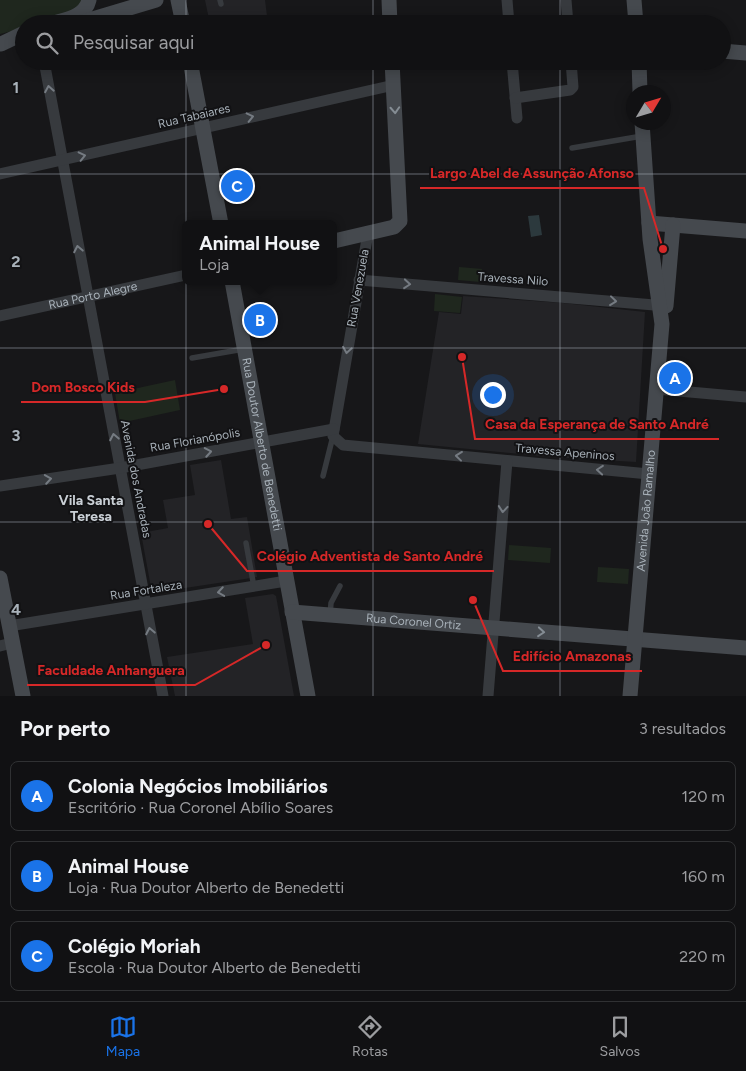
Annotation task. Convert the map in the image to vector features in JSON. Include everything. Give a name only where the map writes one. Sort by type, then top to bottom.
[{"type":"street","points":[[77,15],[86,8],[90,0]]},
{"type":"street","points":[[115,0],[137,5]]},
{"type":"street","points":[[105,15],[156,0]]},
{"type":"street","points":[[178,0],[181,15]]},
{"type":"street","points":[[389,0],[390,15]]},
{"type":"street","points":[[507,0],[508,15]]},
{"type":"street","points":[[566,0],[567,15]]},
{"type":"street","points":[[634,0],[635,15]]},
{"type":"street","points":[[0,44],[15,37]]},
{"type":"street","points":[[0,44],[15,40]]},
{"type":"street","points":[[731,52],[746,53]]},
{"type":"street","name":"Avenida dos Andradas","points":[[46,70],[163,696]]},
{"type":"street","points":[[192,70],[220,220]]},
{"type":"street","name":"Rua Venezuela","points":[[334,433],[368,233],[394,227],[401,217],[393,70]]},
{"type":"street","points":[[513,70],[517,118]]},
{"type":"street","points":[[515,98],[570,90],[573,87],[572,70]]},
{"type":"street","points":[[639,70],[640,85]]},
{"type":"street","name":"Rua Tabaiares","points":[[0,174],[394,85]]},
{"type":"street","name":"Avenida João Ramalho","points":[[643,130],[649,223],[663,306]]},
{"type":"street","points":[[649,223],[746,231]]},
{"type":"street","name":"Avenida João Ramalho","points":[[630,696],[663,306],[673,225]]},
{"type":"street","points":[[337,240],[368,233]]},
{"type":"street","name":"Rua Porto Alegre","points":[[0,316],[182,275]]},
{"type":"street","name":"Travessa Nilo","points":[[359,280],[663,306]]},
{"type":"street","name":"Rua Doutor Alberto de Benedetti","points":[[233,285],[308,696]]},
{"type":"street","points":[[656,389],[746,397]]},
{"type":"street","name":"Rua Florianópolis","points":[[0,486],[120,468],[261,443],[334,433]]},
{"type":"street","name":"Travessa Apeninos","points":[[334,433],[343,445],[649,474]]},
{"type":"street","points":[[488,696],[507,461]]},
{"type":"street","points":[[0,578],[9,626],[6,644],[23,696]]},
{"type":"street","name":"Rua Fortaleza","points":[[9,626],[286,581]]},
{"type":"street","name":"Rua Coronel Ortiz","points":[[292,612],[746,648]]},
{"type":"lane","points":[[572,148],[639,130]]},
{"type":"lane","points":[[192,358],[244,349]]},
{"type":"lane","name":"Rua Venezuela","points":[[323,476],[334,433]]},
{"type":"lane","points":[[246,543],[254,587]]},
{"type":"lane","points":[[330,615],[331,603],[340,586]]},
{"type":"shaded area","points":[[0,0],[87,0],[76,13],[69,15],[15,15],[15,30],[0,34]]},
{"type":"shaded area","points":[[205,0],[265,0],[267,15],[208,15]]},
{"type":"shaded area","points":[[539,215],[542,235],[531,237],[528,216]]},
{"type":"shaded area","points":[[459,267],[482,269],[481,282],[458,280]]},
{"type":"shaded area","points":[[435,294],[462,297],[460,313],[434,311]]},
{"type":"shaded area","points":[[463,296],[563,303],[645,312],[636,462],[551,457],[418,444],[439,312],[461,314]]},
{"type":"shaded area","points":[[175,380],[180,410],[120,423],[115,393]]},
{"type":"shaded area","points":[[221,460],[231,519],[247,517],[257,577],[152,593],[141,533],[168,528],[163,500],[195,495],[190,465]]},
{"type":"shaded area","points":[[509,545],[551,548],[550,563],[508,560]]},
{"type":"shaded area","points":[[598,567],[629,569],[628,584],[597,582]]},
{"type":"shaded area","points":[[273,594],[276,596],[294,696],[175,696],[167,657],[253,644],[245,598]]},
{"type":"place","name":"Colégio Moriah","points":[[237,186]]},
{"type":"place","name":"Largo Abel de Assunção Afonso","points":[[663,249]]},
{"type":"place","name":"Animal House","points":[[260,320]]},
{"type":"place","name":"Casa da Esperança de Santo André","points":[[462,357]]},
{"type":"place","name":"Colonia Negócios Imobiliários","points":[[675,378]]},
{"type":"place","name":"Dom Bosco Kids","points":[[224,389]]},
{"type":"place","name":"Colégio Adventista de Santo André","points":[[208,524]]},
{"type":"place","name":"Edifício Amazonas","points":[[473,600]]},
{"type":"place","name":"Faculdade Anhanguera","points":[[266,645]]},
{"type":"district","name":"Vila Santa Teresa","points":[[91,508]]}]
